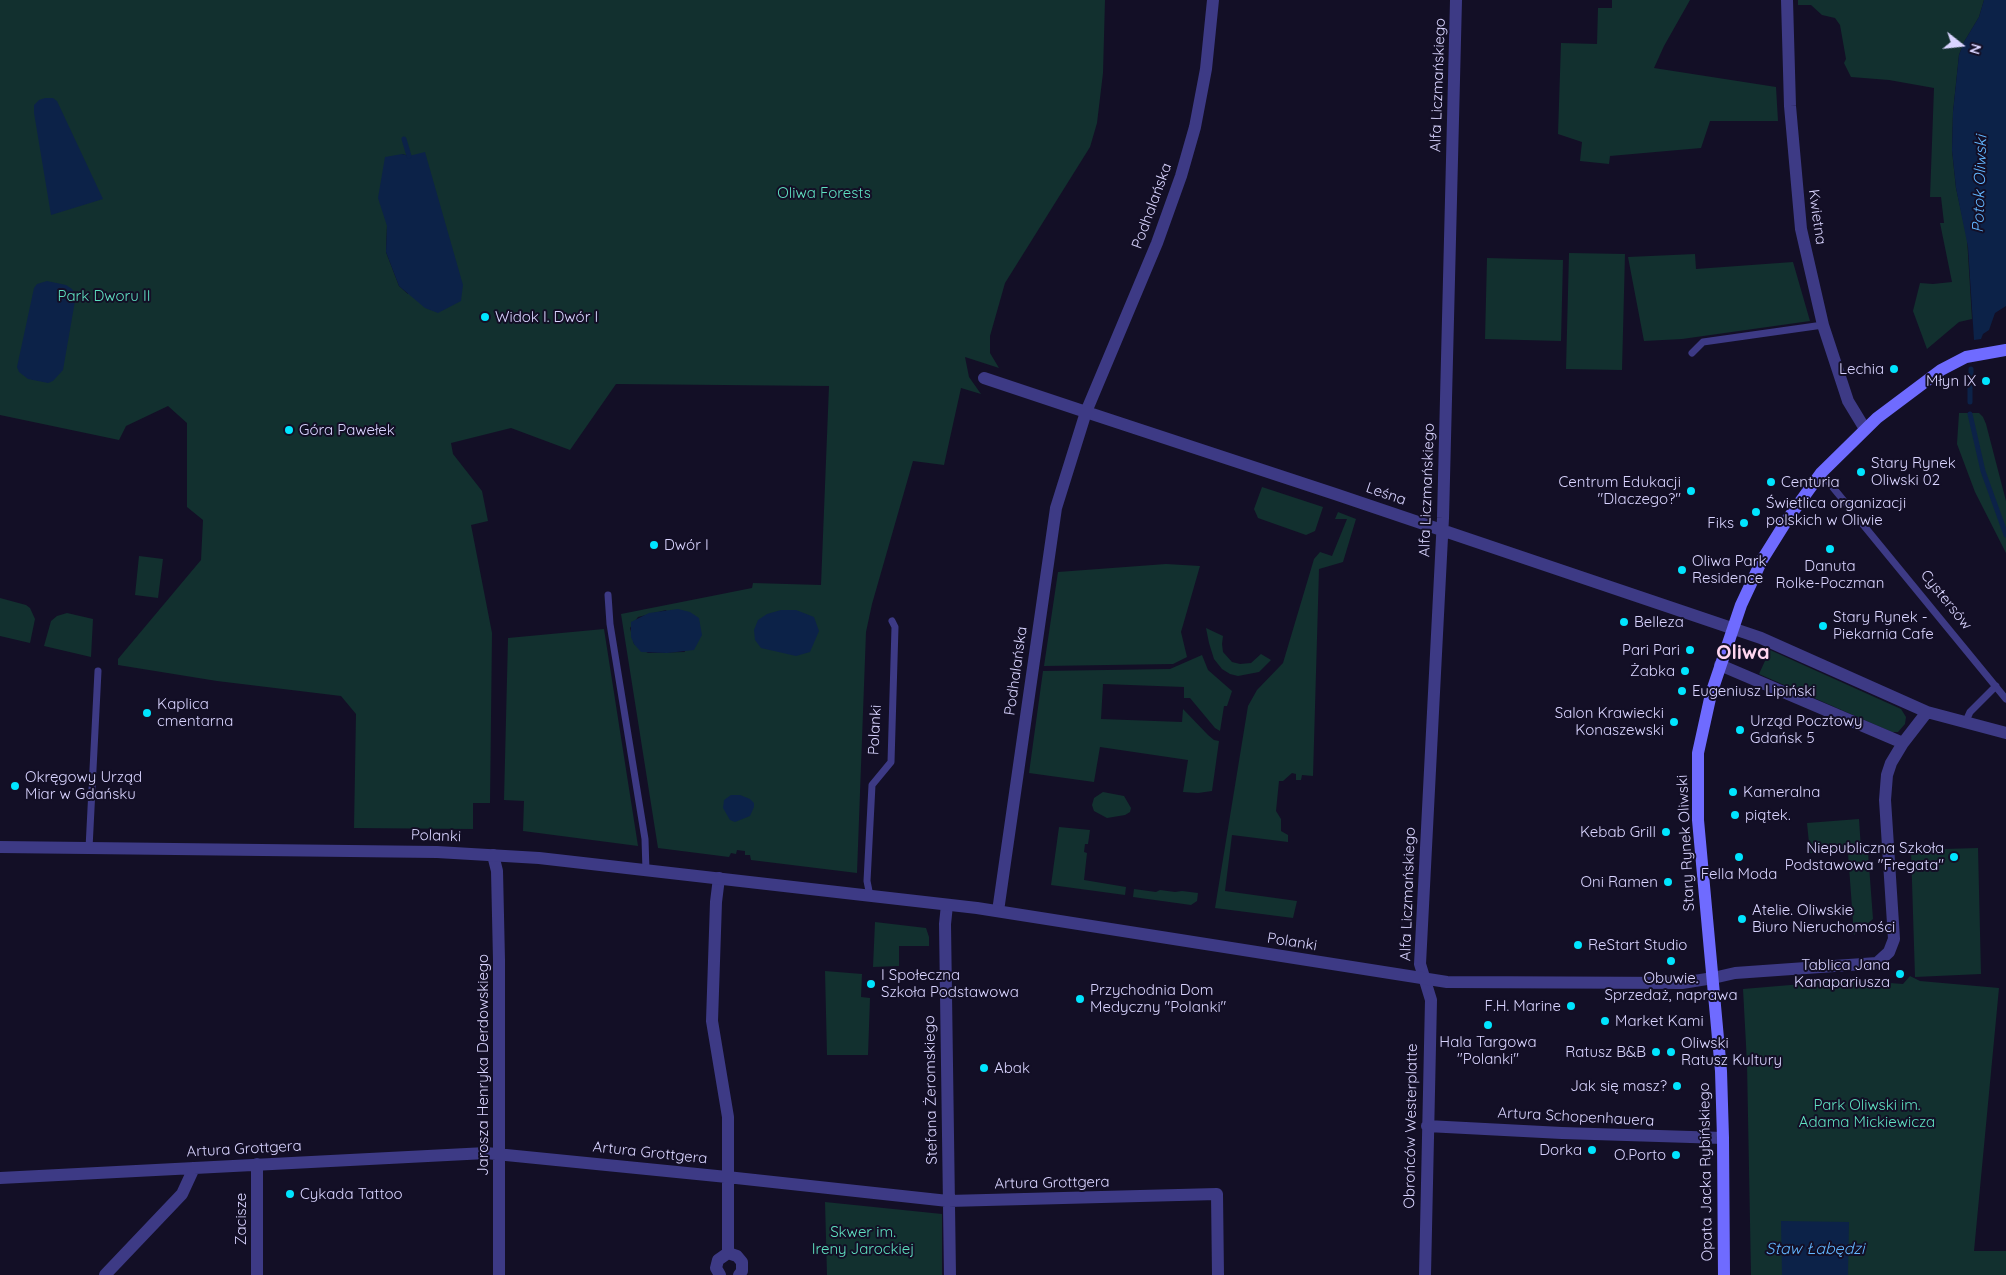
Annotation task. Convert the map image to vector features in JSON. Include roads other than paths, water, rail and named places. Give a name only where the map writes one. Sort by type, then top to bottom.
[{"type":"main road","name":"Stary Rynek Oliwski","points":[[1713,978],[1699,838],[1698,753],[1704,722],[1720,665],[1746,594],[1762,560],[1786,520],[1821,474],[1865,429],[1941,370],[1966,357],[2006,350]]},
{"type":"main road","name":"Opata Jacka Rybińskiego","points":[[1713,978],[1721,1071],[1724,1138],[1724,1275]]},
{"type":"street","name":"Podhalańska","points":[[998,911],[1056,508],[1076,437],[1157,243],[1178,184],[1195,127],[1206,69],[1213,0]]},
{"type":"street","name":"Alfa Liczmańskiego","points":[[1425,979],[1420,964],[1442,530],[1456,0]]},
{"type":"street","name":"Kwietna","points":[[1787,0],[1790,106],[1800,220],[1823,325],[1848,401],[1865,429]]},
{"type":"street","name":"Leśna","points":[[984,378],[1442,530],[1732,629]]},
{"type":"street","points":[[1732,629],[1761,638],[1927,712],[2006,734]]},
{"type":"street","points":[[1720,665],[1902,743],[1927,712]]},
{"type":"street","name":"Polanki","points":[[0,847],[336,850],[539,858],[998,911],[1425,979],[1457,982],[1682,982],[1736,974],[1877,963],[1889,952],[1894,939],[1886,800],[1887,775],[1902,743]]},
{"type":"street","name":"Jarosza Henryka Derdowskiego","points":[[493,855],[497,870],[499,950],[499,1275]]},
{"type":"street","points":[[719,878],[716,902],[712,1021],[728,1117],[728,1254]]},
{"type":"street","name":"Stefana Żeromskiego","points":[[947,905],[945,924],[950,1275]]},
{"type":"street","name":"Obrońców Westerplatte","points":[[1425,979],[1431,1000],[1425,1275]]},
{"type":"street","name":"Artura Schopenhauera","points":[[1427,1126],[1562,1133],[1724,1138]]},
{"type":"street","name":"Artura Grottgera","points":[[0,1178],[257,1164],[499,1154],[948,1201],[1217,1194],[1218,1275]]},
{"type":"street","name":"Zacisze","points":[[256,1275],[257,1164]]},
{"type":"street","points":[[105,1275],[182,1194],[194,1168]]},
{"type":"street","points":[[720,1275],[716,1268],[718,1260],[728,1254],[737,1256],[742,1262],[742,1271],[739,1275]]},
{"type":"lane","points":[[1692,353],[1703,342],[1823,325]]},
{"type":"lane","points":[[1821,474],[1849,508]]},
{"type":"lane","name":"Cystersów","points":[[1860,521],[2006,699]]},
{"type":"lane","points":[[608,595],[610,624],[645,839],[646,871]]},
{"type":"lane","name":"Polanki","points":[[870,896],[867,881],[872,785],[891,762],[895,627],[892,621]]},
{"type":"lane","points":[[89,848],[98,671]]},
{"type":"lane","points":[[1966,723],[1970,712],[1996,686]]},
{"type":"water","points":[[1984,0],[2006,0],[2006,306],[1995,313],[1989,330],[1983,334],[1981,339],[1974,340],[1968,247],[1956,188],[1952,150],[1953,112],[1959,55],[1964,42],[1979,17]]},
{"type":"water","points":[[53,98],[57,101],[103,199],[51,215],[34,113],[34,105],[39,100]]},
{"type":"water","points":[[425,152],[463,285],[461,301],[438,313],[425,308],[399,286],[386,252],[387,226],[378,198],[385,157],[402,154],[409,156]]},
{"type":"water","points":[[47,281],[66,285],[76,295],[63,370],[53,381],[48,383],[28,379],[19,372],[17,367],[34,288],[37,284]]},
{"type":"water","points":[[678,609],[690,612],[699,618],[702,635],[694,650],[667,653],[641,652],[631,637],[631,622],[649,613]]},
{"type":"water","points":[[781,610],[796,610],[814,617],[819,631],[810,652],[796,656],[761,648],[755,640],[754,630],[758,620],[767,614]]},
{"type":"water","points":[[731,795],[740,795],[754,803],[750,816],[735,822],[730,820],[723,808],[724,800]]},
{"type":"water","name":"Staw Łabędzi","points":[[1781,1221],[1849,1222],[1848,1275],[1782,1275]]},
{"type":"waterway","points":[[404,139],[409,156]]},
{"type":"waterway","name":"Potok Oliwski","points":[[1971,369],[1971,376]]},
{"type":"waterway","name":"Potok Oliwski","points":[[1970,387],[1970,402]]},
{"type":"waterway","name":"Potok Oliwski","points":[[1970,414],[1983,471],[2006,535]]},
{"type":"place","name":"Widok I. Dwór I","points":[[485,317]]},
{"type":"place","name":"Lechia","points":[[1894,369]]},
{"type":"place","name":"Młyn IX","points":[[1986,381]]},
{"type":"place","name":"Góra Pawełek","points":[[289,430]]},
{"type":"place","name":"Stary Rynek Oliwski 02","points":[[1861,472]]},
{"type":"place","name":"Centuria","points":[[1771,482]]},
{"type":"place","name":"Centrum Edukacji \"Dlaczego?\"","points":[[1691,491]]},
{"type":"place","name":"Świetlica organizacji polskich w Oliwie","points":[[1756,512]]},
{"type":"place","name":"Fiks","points":[[1744,523]]},
{"type":"place","name":"Dwór I","points":[[654,545]]},
{"type":"place","name":"Danuta Rolke-Poczman","points":[[1830,549]]},
{"type":"place","name":"Oliwa Park Residence","points":[[1682,570]]},
{"type":"place","name":"Belleza","points":[[1624,622]]},
{"type":"place","name":"Stary Rynek - Piekarnia Cafe","points":[[1823,626]]},
{"type":"place","name":"Pari Pari","points":[[1690,650]]},
{"type":"place","name":"Żabka","points":[[1685,671]]},
{"type":"place","name":"Eugeniusz Lipiński","points":[[1682,691]]},
{"type":"place","name":"Kaplica cmentarna","points":[[147,713]]},
{"type":"place","name":"Salon Krawiecki Konaszewski","points":[[1674,722]]},
{"type":"place","name":"Urząd Pocztowy Gdańsk 5","points":[[1740,730]]},
{"type":"place","name":"Okręgowy Urząd Miar w Gdańsku","points":[[15,786]]},
{"type":"place","name":"Kameralna","points":[[1733,792]]},
{"type":"place","name":"piątek.","points":[[1735,815]]},
{"type":"place","name":"Kebab Grill","points":[[1666,832]]},
{"type":"place","name":"Fella Moda","points":[[1739,857]]},
{"type":"place","name":"Niepubliczna Szkoła Podstawowa \"Fregata\"","points":[[1954,857]]},
{"type":"place","name":"Oni Ramen","points":[[1668,882]]},
{"type":"place","name":"Atelie. Oliwskie Biuro Nieruchomości","points":[[1742,919]]},
{"type":"place","name":"ReStart Studio","points":[[1578,945]]},
{"type":"place","name":"Obuwie. Sprzedaż, naprawa","points":[[1671,961]]},
{"type":"place","name":"Tablica Jana Kanapariusza","points":[[1900,974]]},
{"type":"place","name":"I Społeczna Szkoła Podstawowa","points":[[871,984]]},
{"type":"place","name":"Przychodnia Dom Medyczny \"Polanki\"","points":[[1080,999]]},
{"type":"place","name":"F.H. Marine","points":[[1571,1006]]},
{"type":"place","name":"Market Kami","points":[[1605,1021]]},
{"type":"place","name":"Hala Targowa \"Polanki\"","points":[[1488,1025]]},
{"type":"place","name":"Ratusz B&B","points":[[1656,1052]]},
{"type":"place","name":"Oliwski Ratusz Kultury","points":[[1671,1052]]},
{"type":"place","name":"Abak","points":[[984,1068]]},
{"type":"place","name":"Jak się masz?","points":[[1677,1086]]},
{"type":"place","name":"Dorka","points":[[1592,1150]]},
{"type":"place","name":"O.Porto","points":[[1676,1155]]},
{"type":"place","name":"Cykada Tattoo","points":[[290,1194]]},
{"type":"district","name":"Oliwa","points":[[1743,653]]},
{"type":"park label","name":"Oliwa Forests","points":[[824,193]]},
{"type":"park label","name":"Park Dworu II","points":[[104,296]]},
{"type":"park label","name":"Park Oliwski im. Adama Mickiewicza","points":[[1867,1114]]},
{"type":"park label","name":"Skwer im. Ireny Jarockiej","points":[[863,1240]]}]
